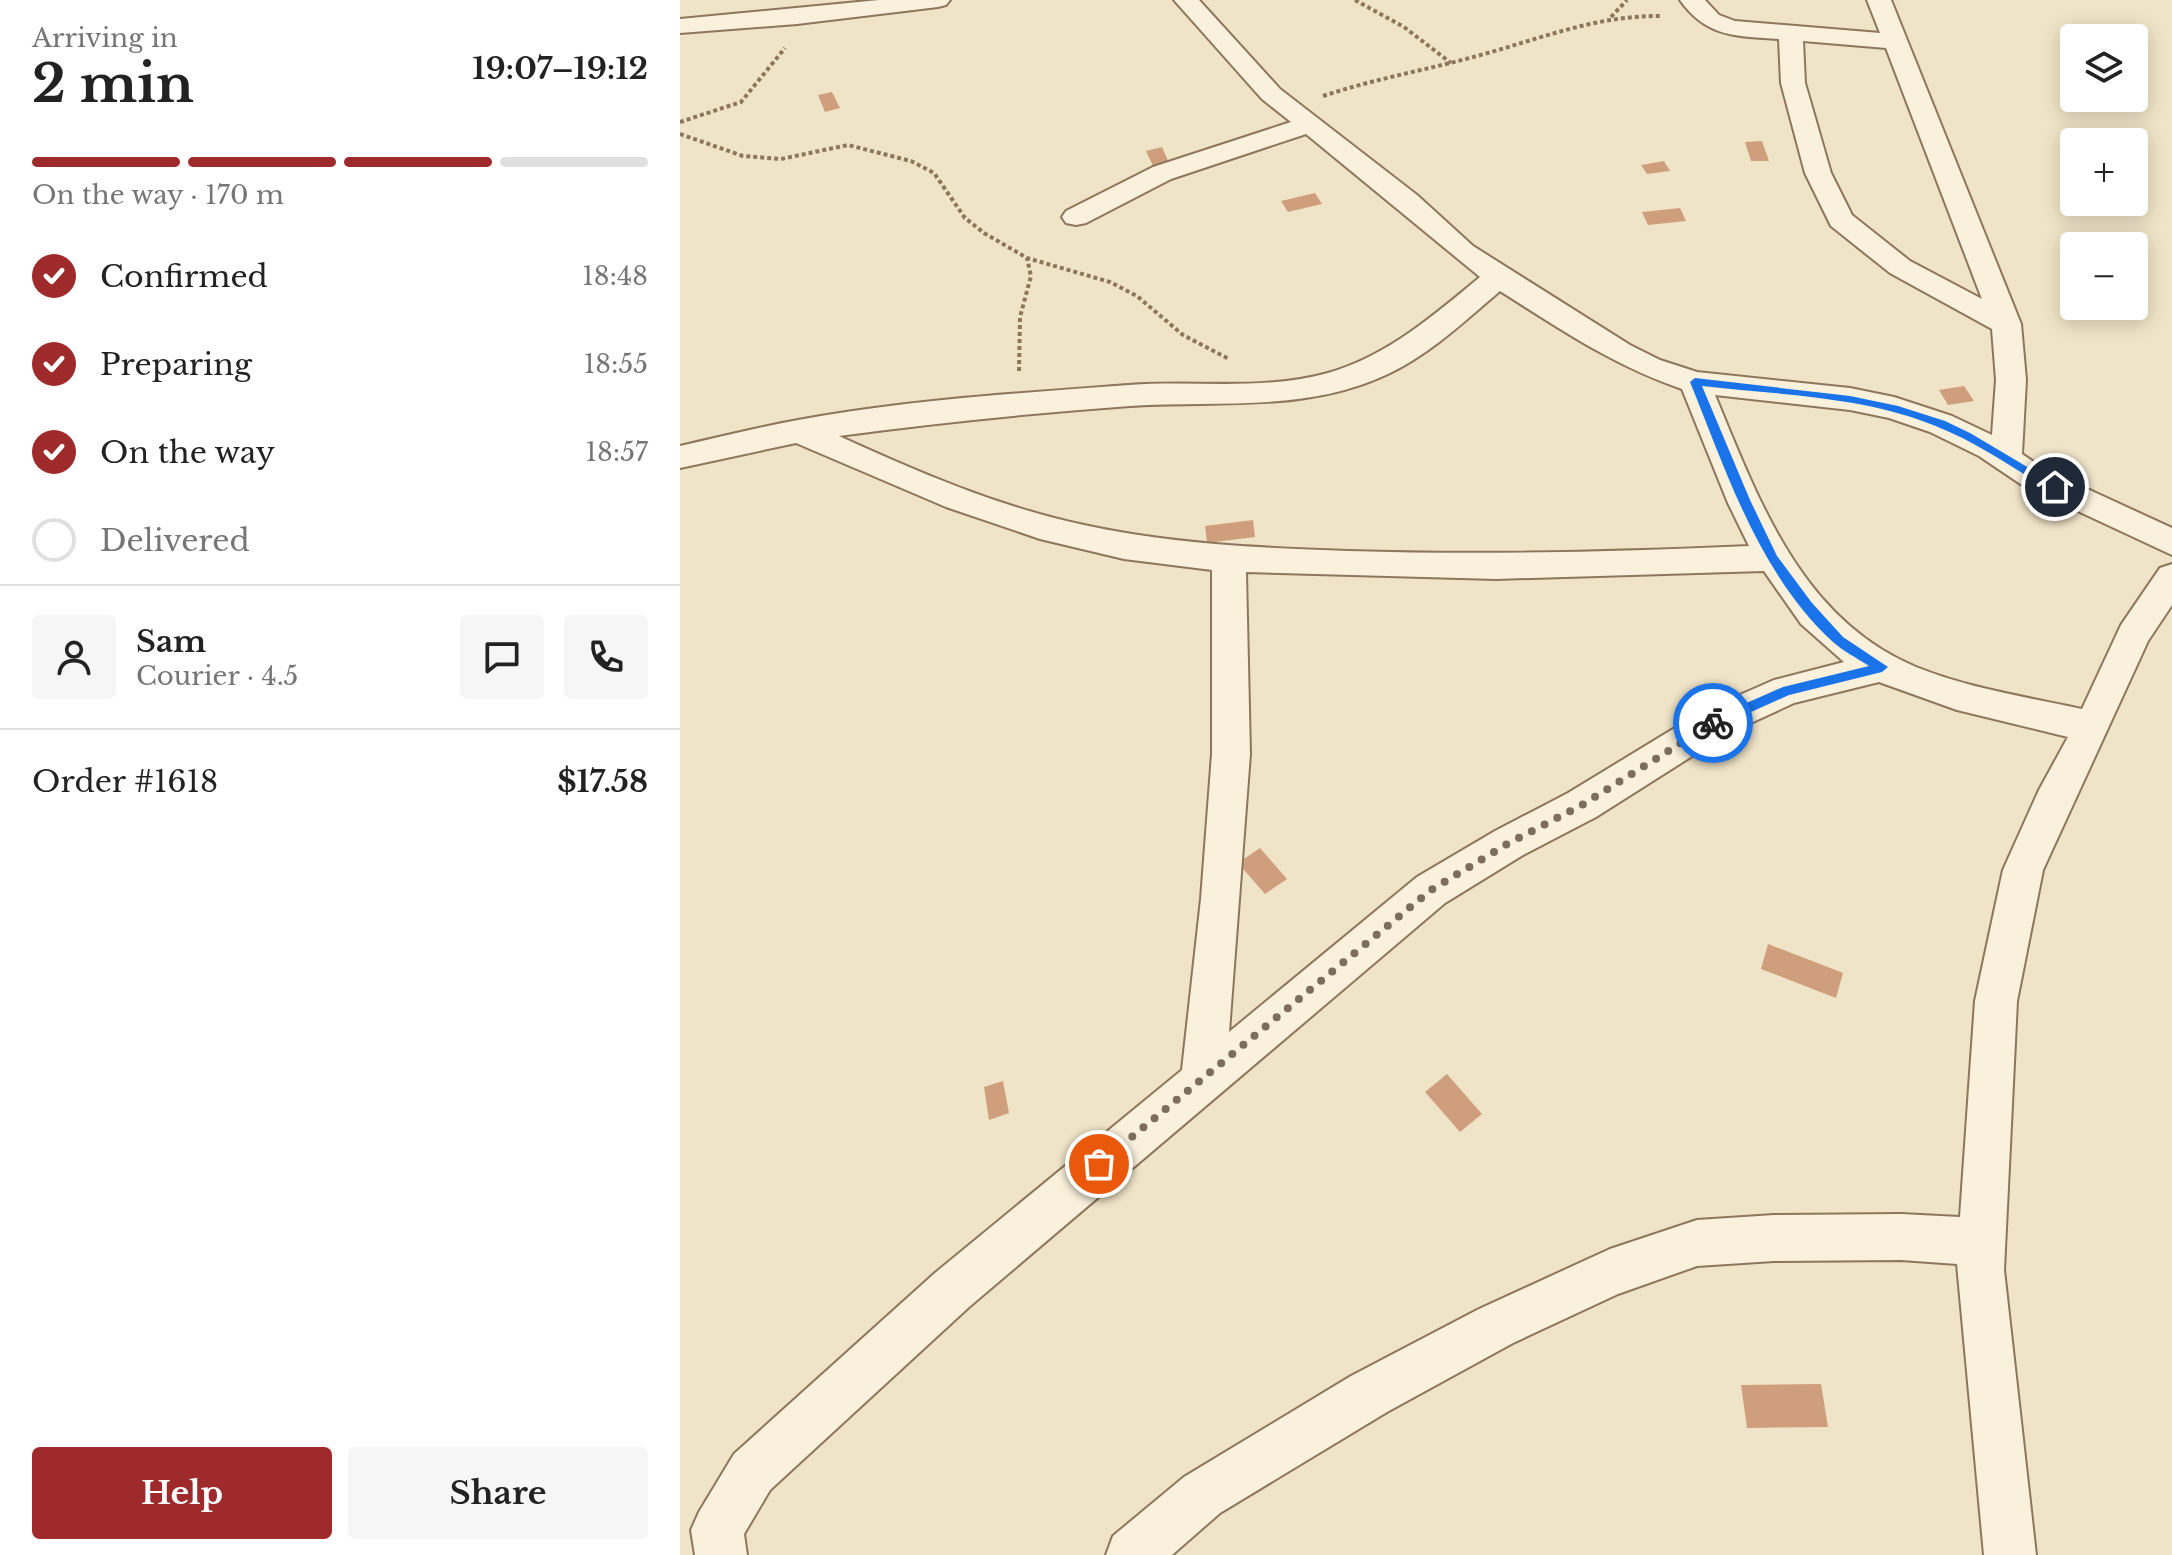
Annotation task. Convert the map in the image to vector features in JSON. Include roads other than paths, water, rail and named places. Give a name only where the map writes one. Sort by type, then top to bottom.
[{"type":"street","points":[[680,26],[795,9],[938,0]]},
{"type":"street","points":[[1186,0],[1271,94],[1407,201],[1463,252],[1619,352],[1649,367],[1695,382],[1850,399],[1894,408],[1941,424],[2006,458],[2033,477],[2172,542]]},
{"type":"street","points":[[1692,0],[1711,20],[1731,28],[1895,42]]},
{"type":"street","points":[[1879,0],[2006,324],[2011,380],[2006,458]]},
{"type":"street","points":[[1791,34],[1793,83],[1818,173],[1841,220],[1900,267],[2006,324]]},
{"type":"street","points":[[1076,217],[1162,173],[1299,116]]},
{"type":"street","points":[[680,457],[799,431],[1017,404],[1132,395],[1285,392],[1331,383],[1377,367],[1432,333],[1498,277]]},
{"type":"street","points":[[1695,382],[1744,500],[1773,558],[1807,607],[1839,641],[1882,667],[1941,688],[2092,727]]},
{"type":"street","points":[[799,431],[943,495],[1026,522],[1124,546],[1229,559],[1413,566],[1595,566],[1773,558]]},
{"type":"street","points":[[1203,1077],[1221,899],[1231,754],[1229,559]]},
{"type":"street","points":[[2010,1555],[1980,1270],[1996,1001],[2023,870],[2133,635],[2172,577]]},
{"type":"street","points":[[721,1555],[717,1530],[752,1472],[952,1290],[1203,1077],[1431,890],[1509,843],[1582,805],[1714,723],[1787,690],[1882,667]]},
{"type":"street","points":[[1132,1555],[1202,1495],[1369,1394],[1496,1326],[1610,1273],[1697,1243],[1774,1238],[1901,1237],[1983,1242]]}]
